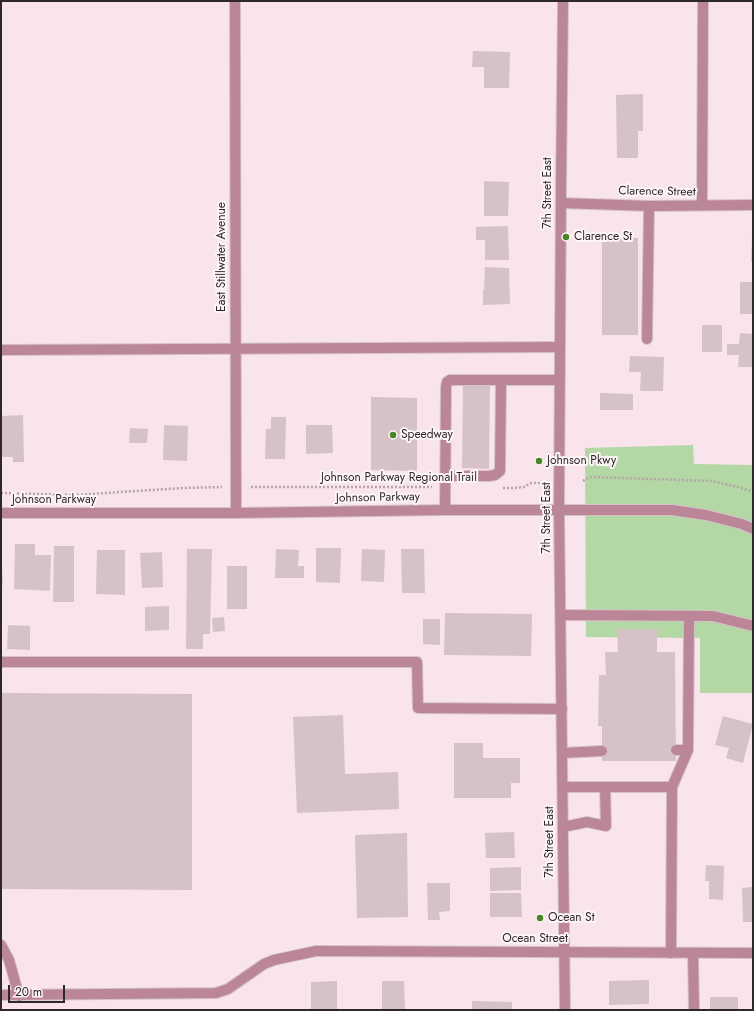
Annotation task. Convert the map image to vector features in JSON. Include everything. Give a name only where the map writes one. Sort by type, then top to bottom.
[{"type":"street","name":"East Stillwater Avenue","points":[[234,1],[236,513]]},
{"type":"street","name":"7th Street East","points":[[563,1],[559,509],[565,1010]]},
{"type":"street","points":[[702,205],[703,1]]},
{"type":"street","name":"Clarence Street","points":[[561,203],[649,206],[753,205]]},
{"type":"street","points":[[647,339],[649,206]]},
{"type":"street","points":[[1,350],[560,347]]},
{"type":"street","points":[[445,510],[447,382],[450,380],[559,380]]},
{"type":"street","points":[[445,476],[489,476],[500,472],[501,380]]},
{"type":"street","name":"Johnson Parkway","points":[[1,514],[559,509],[672,510],[706,515],[742,524],[753,529]]},
{"type":"street","points":[[561,615],[714,616],[753,626]]},
{"type":"street","points":[[671,953],[672,787],[688,750],[689,616]]},
{"type":"street","points":[[1,662],[417,662],[418,708],[562,709]]},
{"type":"street","points":[[676,750],[688,750]]},
{"type":"street","points":[[562,753],[602,751]]},
{"type":"street","points":[[563,787],[672,787]]},
{"type":"street","points":[[563,827],[587,822],[606,826],[605,787]]},
{"type":"street","points":[[1,945],[9,960],[19,996]]},
{"type":"street","name":"Ocean Street","points":[[1,996],[216,993],[228,989],[264,964],[316,950],[753,953]]},
{"type":"street","points":[[693,953],[694,1010]]},
{"type":"path","points":[[583,481],[589,477],[712,480],[753,492]]},
{"type":"path","points":[[499,488],[524,487],[531,483],[541,483]]},
{"type":"path","name":"Johnson Parkway Regional Trail","points":[[256,487],[445,487]]},
{"type":"path","points":[[1,494],[74,495],[183,488],[217,488]]},
{"type":"green space","points":[[693,445],[694,464],[753,465],[753,693],[700,693],[700,638],[586,637],[585,448]]},
{"type":"building","points":[[473,51],[510,52],[509,88],[484,88],[484,67],[472,67]]},
{"type":"building","points":[[643,94],[643,131],[638,131],[638,158],[617,158],[616,95]]},
{"type":"building","points":[[484,181],[509,182],[508,216],[484,216]]},
{"type":"building","points":[[508,226],[509,260],[485,260],[485,240],[476,240],[476,227]]},
{"type":"building","points":[[602,238],[638,238],[638,335],[602,335]]},
{"type":"building","points":[[752,238],[753,261],[751,261]]},
{"type":"building","points":[[485,267],[509,268],[510,304],[483,305]]},
{"type":"building","points":[[740,282],[753,282],[753,314],[740,314]]},
{"type":"building","points":[[702,325],[722,325],[722,352],[702,352]]},
{"type":"building","points":[[740,333],[753,334],[753,367],[738,367],[739,355],[727,355],[727,344],[739,344]]},
{"type":"building","points":[[630,356],[664,357],[663,391],[640,391],[641,372],[629,372]]},
{"type":"building","points":[[463,382],[490,383],[489,469],[462,468]]},
{"type":"building","points":[[600,393],[633,394],[633,410],[600,410]]},
{"type":"building","points":[[371,397],[417,398],[417,471],[371,470]]},
{"type":"building","points":[[23,415],[24,462],[13,462],[13,457],[1,457],[1,416]]},
{"type":"building","points":[[271,417],[286,417],[285,459],[265,459],[266,429],[271,429]]},
{"type":"building","points":[[164,425],[188,426],[187,461],[163,460]]},
{"type":"building","points":[[306,425],[332,425],[333,453],[306,454]]},
{"type":"building","points":[[130,428],[148,429],[147,443],[129,443]]},
{"type":"building","points":[[15,544],[35,544],[35,555],[51,555],[50,591],[14,589]]},
{"type":"building","points":[[54,546],[74,546],[74,602],[53,602]]},
{"type":"building","points":[[316,548],[341,548],[340,583],[316,582]]},
{"type":"building","points":[[187,549],[212,549],[210,634],[203,634],[203,649],[186,649]]},
{"type":"building","points":[[276,549],[299,550],[298,566],[304,566],[304,578],[275,578]]},
{"type":"building","points":[[362,549],[385,550],[384,582],[361,581]]},
{"type":"building","points":[[401,549],[424,549],[425,593],[402,593]]},
{"type":"building","points":[[97,550],[125,550],[125,595],[96,594]]},
{"type":"building","points":[[162,552],[163,587],[142,588],[140,553]]},
{"type":"building","points":[[227,566],[247,566],[247,609],[227,609]]},
{"type":"building","points":[[2,567],[3,585],[1,585]]},
{"type":"building","points":[[169,606],[169,630],[145,631],[145,607]]},
{"type":"building","points":[[445,613],[532,614],[531,656],[444,655]]},
{"type":"building","points":[[224,617],[225,631],[213,632],[212,618]]},
{"type":"building","points":[[423,619],[440,619],[440,645],[423,644]]},
{"type":"building","points":[[8,625],[30,626],[30,650],[7,649]]},
{"type":"building","points":[[617,629],[657,629],[657,652],[675,652],[676,761],[602,761],[602,726],[598,726],[599,675],[606,675],[605,652],[618,652]]},
{"type":"building","points":[[1,693],[192,694],[192,890],[1,889]]},
{"type":"building","points":[[343,715],[345,774],[398,772],[399,809],[297,813],[293,717]]},
{"type":"building","points":[[723,716],[753,724],[743,763],[726,758],[729,748],[715,745]]},
{"type":"building","points":[[454,743],[483,743],[483,758],[520,758],[520,783],[511,783],[511,798],[454,798]]},
{"type":"building","points":[[514,832],[515,858],[486,858],[485,833]]},
{"type":"building","points":[[407,833],[408,917],[357,918],[355,835]]},
{"type":"building","points":[[706,865],[724,866],[723,900],[709,899],[709,881],[705,881]]},
{"type":"building","points":[[521,867],[521,890],[490,891],[490,868]]},
{"type":"building","points":[[427,883],[450,883],[450,911],[439,912],[440,920],[428,920]]},
{"type":"building","points":[[753,887],[753,922],[743,922],[742,888]]},
{"type":"building","points":[[490,893],[521,893],[522,917],[490,917]]},
{"type":"building","points":[[649,980],[649,1004],[609,1005],[609,981]]},
{"type":"building","points":[[337,981],[337,1010],[311,1010],[311,982]]},
{"type":"building","points":[[382,981],[404,981],[405,1010],[382,1010]]},
{"type":"building","points":[[710,997],[738,997],[738,1010],[710,1010]]},
{"type":"building","points":[[472,1001],[512,1002],[512,1010],[472,1010]]},
{"type":"place","name":"Clarence St","points":[[566,237]]},
{"type":"place","name":"Speedway","points":[[393,435]]},
{"type":"place","name":"Johnson Pkwy","points":[[539,461]]},
{"type":"place","name":"Ocean St","points":[[540,918]]}]
